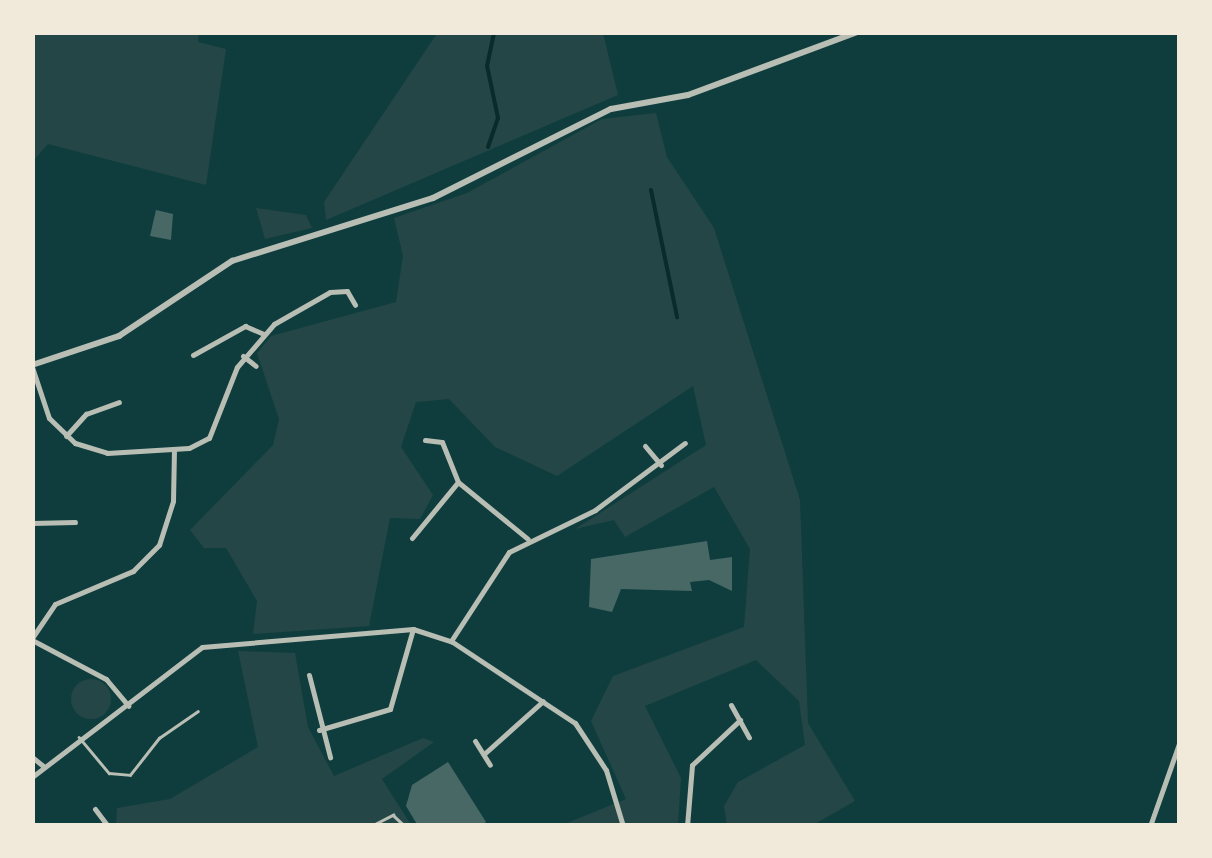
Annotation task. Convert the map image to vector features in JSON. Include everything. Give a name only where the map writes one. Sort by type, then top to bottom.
[{"type":"street","points":[[355,305],[347,291],[314,296],[264,334],[243,356],[209,438],[174,449],[107,453],[66,436],[44,408],[32,366],[119,336],[232,261],[434,198],[611,109],[688,95],[857,32]]},
{"type":"street","points":[[193,355],[245,326],[264,334]]},
{"type":"street","points":[[243,356],[256,366]]},
{"type":"street","points":[[66,436],[92,410],[119,402]]},
{"type":"street","points":[[426,440],[445,445],[458,482],[528,538]]},
{"type":"street","points":[[451,642],[497,564],[528,538],[580,518],[661,465],[685,443]]},
{"type":"street","points":[[645,446],[661,465]]},
{"type":"street","points":[[129,706],[106,679],[32,639],[55,604],[133,571],[159,544],[173,501],[174,449]]},
{"type":"street","points":[[412,538],[458,482]]},
{"type":"street","points":[[32,523],[75,522]]},
{"type":"street","points":[[318,730],[390,709],[413,630]]},
{"type":"street","points":[[32,777],[79,738],[129,706],[192,652],[256,642],[413,630],[451,642],[542,701],[593,747],[623,826]]},
{"type":"street","points":[[309,675],[318,730],[330,756]]},
{"type":"street","points":[[484,754],[542,701]]},
{"type":"street","points":[[731,704],[750,737]]},
{"type":"street","points":[[687,826],[692,765],[740,720]]},
{"type":"street","points":[[1150,826],[1180,741]]},
{"type":"street","points":[[475,742],[490,765]]},
{"type":"street","points":[[32,757],[42,766]]},
{"type":"street","points":[[95,809],[108,826]]},
{"type":"lane","points":[[79,738],[109,773],[130,775],[158,738],[198,712]]},
{"type":"lane","points":[[371,826],[387,815],[405,826]]},
{"type":"shaded area","points":[[32,33],[199,33],[198,42],[226,49],[206,185],[48,144],[33,161]]},
{"type":"shaded area","points":[[429,33],[603,33],[618,95],[326,220],[324,202],[436,35]]},
{"type":"shaded area","points":[[656,113],[667,157],[714,228],[800,500],[808,723],[855,801],[813,825],[727,825],[724,806],[738,782],[805,745],[799,701],[756,660],[645,706],[681,778],[678,825],[562,825],[626,799],[591,721],[613,676],[744,627],[750,549],[714,487],[625,537],[614,520],[575,529],[706,445],[693,386],[557,476],[495,447],[449,399],[416,402],[401,447],[433,495],[420,519],[390,518],[369,626],[253,634],[257,601],[226,548],[204,548],[190,530],[273,445],[279,419],[257,353],[271,336],[396,302],[403,256],[394,218],[467,193],[602,119]]},
{"type":"shaded area","points":[[256,208],[306,215],[312,228],[265,239]]},
{"type":"shaded area","points":[[238,651],[295,653],[308,727],[334,776],[423,738],[434,742],[382,779],[411,825],[116,826],[117,808],[170,799],[258,747]]},
{"type":"shaded area","points":[[91,679],[105,685],[111,699],[105,713],[91,719],[77,713],[71,699],[77,685]]},
{"type":"building","points":[[156,210],[173,214],[171,240],[150,236]]},
{"type":"building","points":[[707,541],[710,560],[732,557],[732,591],[709,580],[690,582],[692,591],[621,589],[612,612],[589,607],[591,559]]},
{"type":"building","points":[[448,762],[486,822],[481,826],[418,826],[406,806],[412,785]]},
{"type":"waterway","points":[[488,147],[498,118],[487,66],[494,32]]},
{"type":"waterway","points":[[651,190],[677,317]]}]
